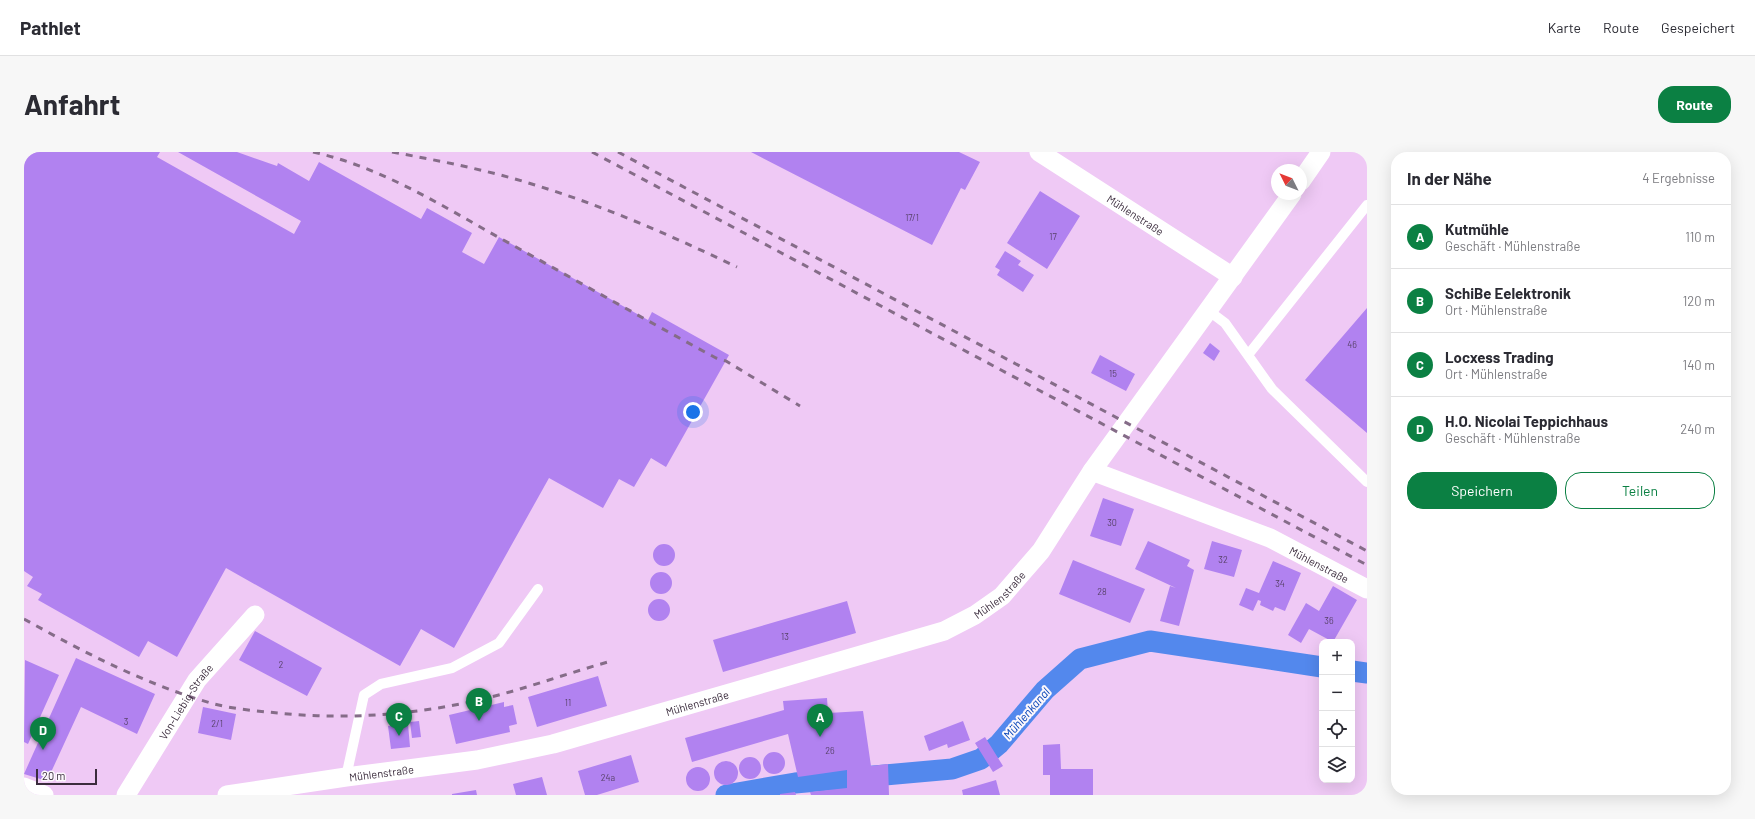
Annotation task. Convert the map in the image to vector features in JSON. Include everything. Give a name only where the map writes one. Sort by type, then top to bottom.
[{"type":"street","name":"Mühlenstraße","points":[[1039,152],[1233,277]]},
{"type":"street","points":[[1307,172],[1321,152]]},
{"type":"street","name":"Mühlenstraße","points":[[227,795],[346,777],[477,760],[553,744],[944,631],[975,615],[1002,596],[1041,550],[1092,471],[1288,200]]},
{"type":"street","name":"Mühlenstraße","points":[[1092,471],[1270,538],[1367,589]]},
{"type":"street","name":"Von-Liebig-Straße","points":[[126,795],[197,680],[255,615]]},
{"type":"street","points":[[24,787],[44,795]]},
{"type":"lane","points":[[1248,355],[1367,206]]},
{"type":"lane","points":[[1209,311],[1225,323],[1272,388],[1367,482]]},
{"type":"lane","points":[[346,777],[364,695],[381,684],[452,668],[499,643],[538,589]]},
{"type":"building","points":[[24,152],[160,152],[157,157],[294,234],[301,221],[178,152],[237,152],[277,166],[278,163],[309,181],[319,162],[421,219],[427,208],[472,233],[462,252],[484,264],[499,237],[648,320],[652,312],[729,355],[666,467],[651,458],[634,487],[619,479],[603,508],[549,478],[454,648],[421,629],[400,666],[226,568],[177,657],[148,641],[139,657],[38,600],[42,594],[27,586],[33,577],[24,571]]},
{"type":"building","points":[[751,152],[959,152],[980,162],[965,190],[961,188],[932,245]]},
{"type":"building","points":[[1040,191],[1080,216],[1047,269],[1007,243]]},
{"type":"building","points":[[1005,251],[1021,261],[1018,265],[1034,275],[1023,292],[997,275],[1000,270],[995,267]]},
{"type":"building","points":[[1367,308],[1367,433],[1305,380]]},
{"type":"building","points":[[1210,343],[1220,351],[1214,361],[1203,353]]},
{"type":"building","points":[[1100,355],[1135,374],[1126,391],[1091,373]]},
{"type":"building","points":[[1103,498],[1134,509],[1121,546],[1090,536]]},
{"type":"building","points":[[1148,541],[1190,560],[1187,566],[1194,570],[1179,626],[1160,621],[1170,586],[1176,588],[1135,569]]},
{"type":"building","points":[[1212,541],[1242,550],[1234,577],[1204,569]]},
{"type":"building","points":[[664,544],[672,547],[675,555],[672,563],[664,566],[656,563],[653,555],[656,547]]},
{"type":"building","points":[[1073,560],[1145,589],[1130,623],[1059,594]]},
{"type":"building","points":[[1273,561],[1301,573],[1285,611],[1275,607],[1273,611],[1260,605],[1261,601],[1258,600],[1253,611],[1239,605],[1246,588],[1259,593]]},
{"type":"building","points":[[661,572],[669,575],[672,583],[669,591],[661,594],[653,591],[650,583],[653,575]]},
{"type":"building","points":[[1333,586],[1357,600],[1335,639],[1327,639],[1309,629],[1301,643],[1288,635],[1306,603],[1319,611]]},
{"type":"building","points":[[659,599],[667,602],[670,610],[667,618],[659,621],[651,618],[648,610],[651,602]]},
{"type":"building","points":[[847,601],[856,633],[723,672],[713,640]]},
{"type":"building","points":[[255,631],[322,668],[307,696],[239,660]]},
{"type":"building","points":[[76,658],[155,694],[137,734],[81,707],[47,781],[24,774]]},
{"type":"building","points":[[25,660],[59,675],[28,744],[24,742]]},
{"type":"building","points":[[598,676],[607,706],[537,727],[528,697]]},
{"type":"building","points":[[827,698],[828,713],[863,711],[871,766],[888,764],[889,795],[811,795],[810,792],[847,788],[847,770],[798,777],[788,734],[692,762],[685,738],[784,710],[783,701]]},
{"type":"building","points":[[504,702],[504,707],[513,705],[517,724],[509,726],[510,732],[456,744],[449,715]]},
{"type":"building","points":[[203,707],[236,714],[231,740],[198,733]]},
{"type":"building","points":[[419,721],[421,737],[412,738],[410,722]]},
{"type":"building","points":[[963,721],[970,740],[948,748],[947,744],[929,751],[924,736]]},
{"type":"building","points":[[408,724],[410,747],[391,749],[388,726]]},
{"type":"building","points":[[985,737],[1003,766],[993,772],[975,743]]},
{"type":"building","points":[[1060,744],[1061,769],[1093,769],[1093,795],[1050,795],[1050,775],[1043,775],[1043,745]]},
{"type":"building","points":[[770,752],[778,752],[785,759],[785,767],[778,774],[770,774],[763,767],[763,759]]},
{"type":"building","points":[[631,755],[639,782],[597,795],[585,795],[578,771]]},
{"type":"building","points":[[750,757],[758,760],[761,768],[758,776],[750,779],[742,776],[739,768],[742,760]]},
{"type":"building","points":[[726,761],[731,762],[737,768],[737,778],[731,784],[726,785],[721,784],[715,778],[714,773],[715,768],[721,762]]},
{"type":"building","points":[[698,767],[707,770],[710,779],[707,788],[698,791],[689,788],[686,779],[689,770]]},
{"type":"building","points":[[542,777],[547,795],[516,795],[513,784]]},
{"type":"building","points":[[996,780],[1000,795],[963,795],[962,790]]},
{"type":"building","points":[[476,790],[477,795],[452,795],[452,794]]},
{"type":"building","points":[[795,792],[796,795],[780,795],[780,794]]},
{"type":"waterway","name":"Mühlenkanal","points":[[726,795],[795,783],[952,769],[981,759],[999,744],[1045,690],[1080,659],[1150,641],[1319,667]]},
{"type":"waterway","name":"Mühlenkanal","points":[[1355,671],[1367,673]]},
{"type":"railway","points":[[313,152],[359,166],[404,185],[688,343],[716,358],[726,361],[800,406]]},
{"type":"railway","points":[[392,152],[482,170],[561,193],[638,222],[737,267]]},
{"type":"railway","points":[[592,152],[1367,565]]},
{"type":"railway","points":[[618,152],[1367,551]]},
{"type":"railway","points":[[24,619],[93,656],[141,678],[189,696],[229,707],[254,711],[303,715],[379,715],[404,713],[454,705],[511,692],[608,662]]},
{"type":"place","name":"SchiBe Eelektronik","points":[[479,721]]},
{"type":"place","name":"Locxess Trading","points":[[399,736]]},
{"type":"place","name":"Kutmühle","points":[[820,737]]},
{"type":"place","name":"H.O. Nicolai Teppichhaus","points":[[43,750]]}]
